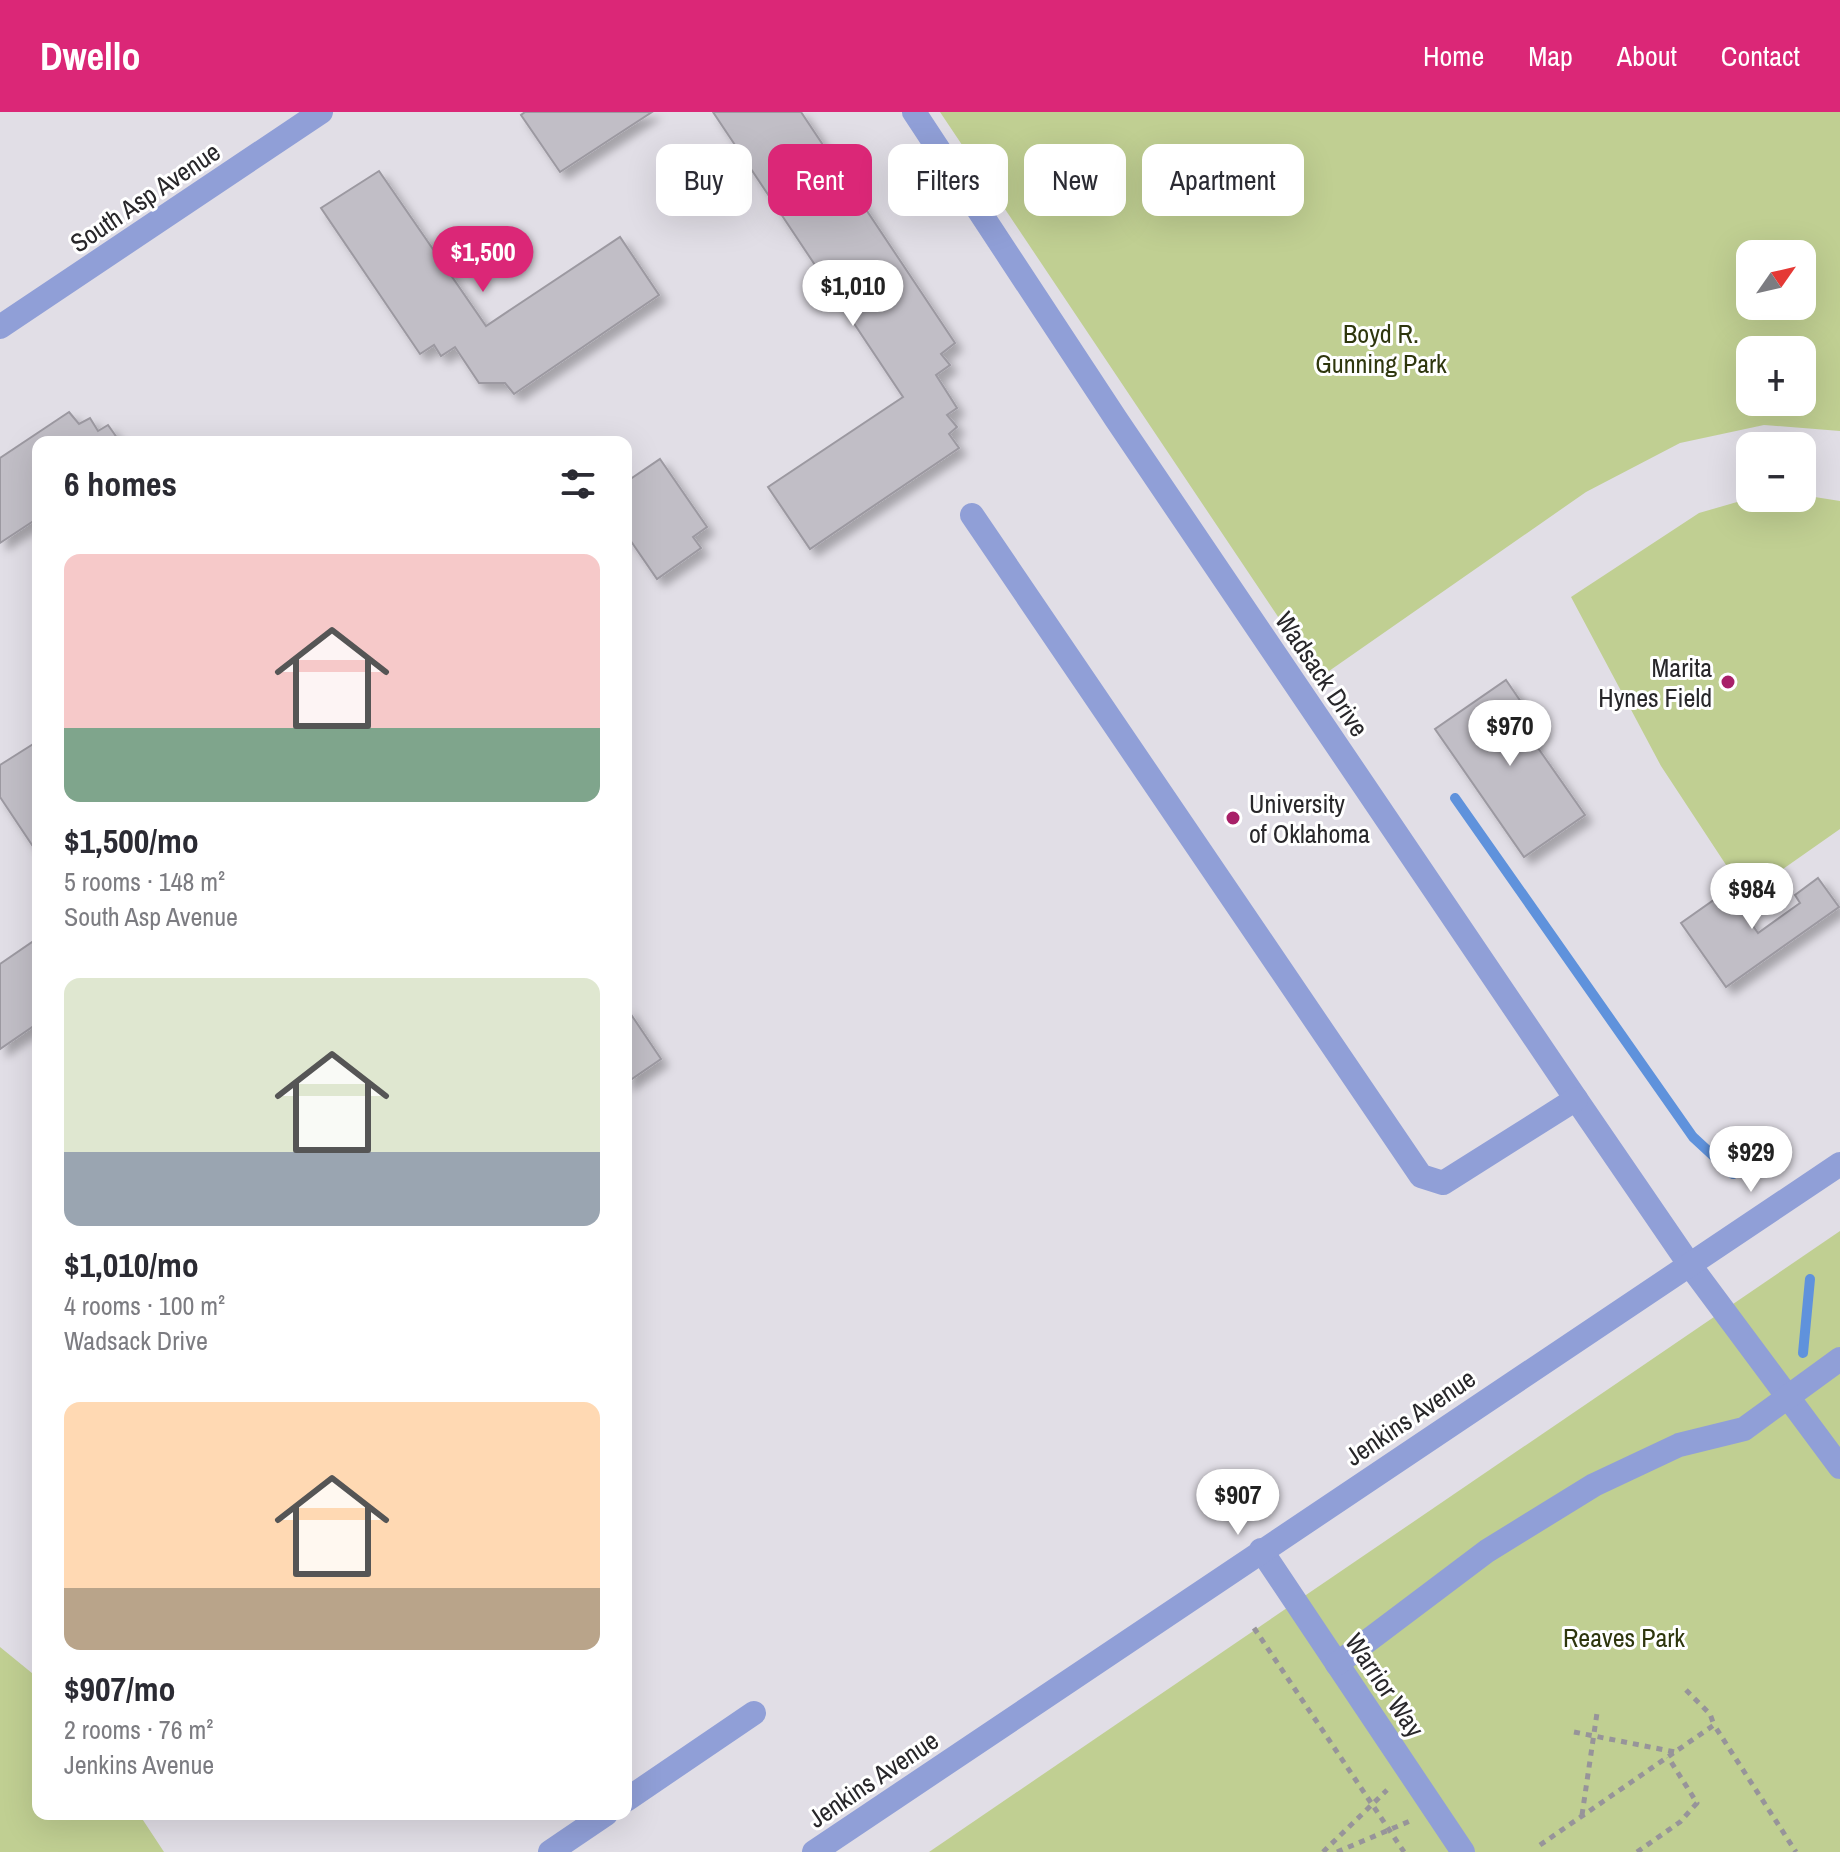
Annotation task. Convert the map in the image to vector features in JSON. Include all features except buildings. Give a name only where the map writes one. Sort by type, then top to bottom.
[{"type":"street","name":"South Asp Avenue","points":[[0,327],[321,112]]},
{"type":"street","name":"Wadsack Drive","points":[[914,112],[1116,419],[1576,1099],[1689,1264],[1840,1467]]},
{"type":"street","points":[[972,515],[1421,1176],[1443,1183],[1576,1099]]},
{"type":"street","name":"Jenkins Avenue","points":[[814,1852],[1840,1164]]},
{"type":"street","points":[[1337,1664],[1487,1551],[1594,1485],[1679,1445],[1744,1429],[1840,1359]]},
{"type":"street","name":"Warrior Way","points":[[1261,1550],[1463,1852]]},
{"type":"street","points":[[632,1796],[754,1713]]},
{"type":"street","points":[[550,1852],[597,1820]]},
{"type":"path","points":[[1254,1628],[1404,1852]]},
{"type":"path","points":[[1686,1690],[1710,1714],[1714,1725],[1796,1852]]},
{"type":"path","points":[[1582,1816],[1597,1713]]},
{"type":"path","points":[[1540,1845],[1714,1725]]},
{"type":"path","points":[[1574,1732],[1675,1752]]},
{"type":"path","points":[[1637,1852],[1680,1822],[1697,1803],[1668,1757]]},
{"type":"path","points":[[1323,1852],[1408,1770]]},
{"type":"path","points":[[1337,1852],[1435,1810]]},
{"type":"green space","name":"Boyd R. Gunning Park","points":[[940,112],[1840,112],[1840,431],[1764,425],[1680,443],[1586,492],[1319,678],[1008,214],[1008,144],[961,144]]},
{"type":"green space","name":"Marita Hynes Field","points":[[1816,497],[1840,501],[1840,829],[1766,881],[1732,874],[1661,766],[1571,597],[1699,513],[1736,502],[1736,512],[1816,512]]},
{"type":"green space","name":"Reaves Park","points":[[1840,1231],[1840,1852],[929,1852]]},
{"type":"green space","points":[[0,1647],[32,1673],[32,1820],[143,1820],[164,1852],[0,1852]]},
{"type":"waterway","points":[[1455,798],[1693,1137],[1733,1174]]},
{"type":"waterway","points":[[1803,1353],[1810,1279]]},
{"type":"place","name":"Marita Hynes Field","points":[[1728,682]]},
{"type":"place","name":"University of Oklahoma","points":[[1233,818]]}]
